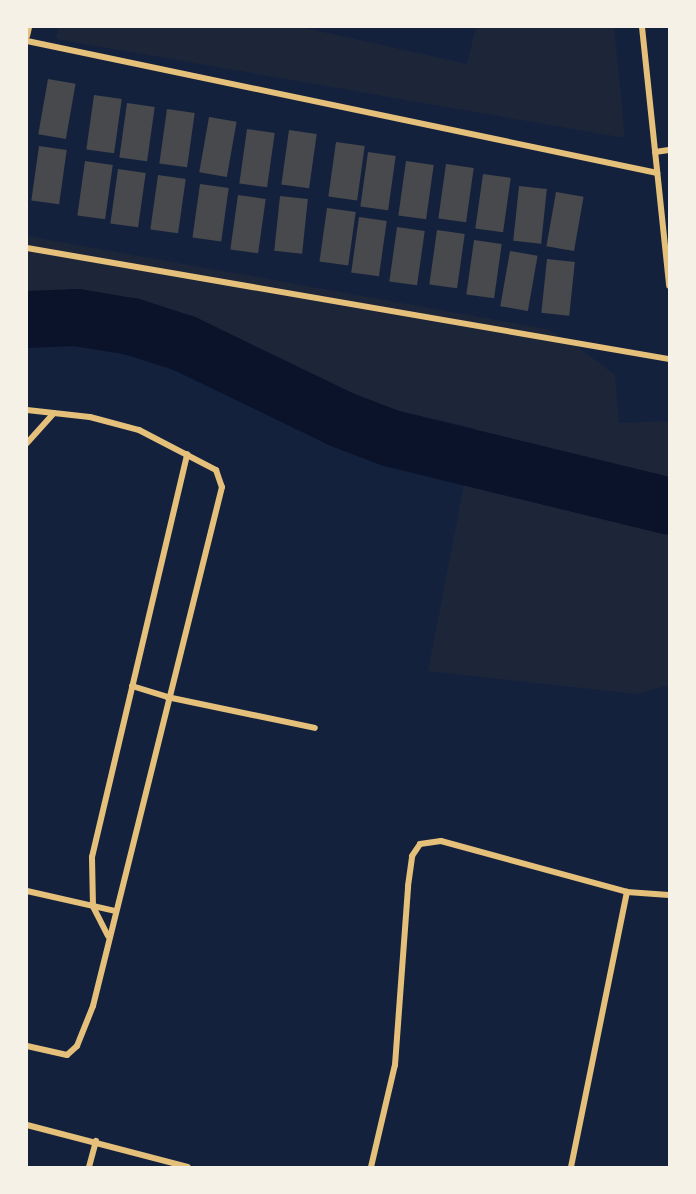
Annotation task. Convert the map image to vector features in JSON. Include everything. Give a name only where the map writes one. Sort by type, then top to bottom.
[{"type":"street","points":[[27,36],[29,27]]},
{"type":"street","points":[[642,27],[669,286]]},
{"type":"street","points":[[27,41],[657,173]]},
{"type":"street","points":[[655,152],[669,150]]},
{"type":"street","points":[[27,248],[669,359]]},
{"type":"street","points":[[27,410],[139,430],[216,470],[222,487],[167,697],[93,1006],[77,1046],[67,1055],[27,1046]]},
{"type":"street","points":[[27,443],[54,413]]},
{"type":"street","points":[[108,936],[93,906],[92,857],[187,454]]},
{"type":"street","points":[[132,686],[167,697],[315,728]]},
{"type":"street","points":[[370,1167],[394,1065],[408,886],[412,856],[420,844],[441,842],[627,892],[669,896]]},
{"type":"street","points":[[27,891],[115,911]]},
{"type":"street","points":[[571,1167],[627,892]]},
{"type":"street","points":[[27,1125],[96,1141],[188,1167]]},
{"type":"street","points":[[89,1167],[96,1141]]},
{"type":"shaded area","points":[[58,27],[301,27],[467,64],[476,27],[614,27],[625,138],[56,39]]},
{"type":"shaded area","points":[[27,236],[547,329],[571,342],[615,375],[619,423],[669,421],[669,685],[637,694],[428,671],[475,428],[27,328]]},
{"type":"building","points":[[48,79],[76,84],[66,139],[38,134]]},
{"type":"building","points":[[94,95],[122,99],[114,153],[86,149]]},
{"type":"building","points":[[127,103],[155,107],[147,161],[119,157]]},
{"type":"building","points":[[167,109],[195,113],[187,167],[159,163]]},
{"type":"building","points":[[209,117],[237,122],[227,177],[199,172]]},
{"type":"building","points":[[247,129],[275,133],[267,187],[239,183]]},
{"type":"building","points":[[289,130],[317,134],[309,188],[281,184]]},
{"type":"building","points":[[336,142],[365,146],[357,201],[328,196]]},
{"type":"building","points":[[39,146],[67,150],[59,204],[31,200]]},
{"type":"building","points":[[368,152],[396,156],[388,210],[360,206]]},
{"type":"building","points":[[85,161],[113,165],[105,219],[77,215]]},
{"type":"building","points":[[406,161],[434,165],[426,219],[398,215]]},
{"type":"building","points":[[446,164],[474,168],[466,222],[438,218]]},
{"type":"building","points":[[118,169],[146,173],[138,227],[110,223]]},
{"type":"building","points":[[483,174],[511,178],[503,232],[475,228]]},
{"type":"building","points":[[158,175],[186,179],[178,233],[150,229]]},
{"type":"building","points":[[200,184],[229,188],[221,242],[192,237]]},
{"type":"building","points":[[519,186],[547,189],[541,244],[513,241]]},
{"type":"building","points":[[556,192],[584,197],[574,251],[546,246]]},
{"type":"building","points":[[238,195],[266,199],[258,253],[230,249]]},
{"type":"building","points":[[280,196],[308,199],[302,254],[274,251]]},
{"type":"building","points":[[327,208],[356,212],[348,266],[319,261]]},
{"type":"building","points":[[359,217],[387,221],[379,276],[351,272]]},
{"type":"building","points":[[397,227],[425,231],[417,285],[389,281]]},
{"type":"building","points":[[437,230],[465,234],[457,288],[429,284]]},
{"type":"building","points":[[474,240],[502,244],[494,298],[466,294]]},
{"type":"building","points":[[510,251],[538,256],[528,311],[500,306]]},
{"type":"building","points":[[547,259],[575,262],[569,316],[541,313]]},
{"type":"waterway","points":[[27,319],[76,317],[131,326],[184,343],[341,419],[391,438],[669,506]]}]
